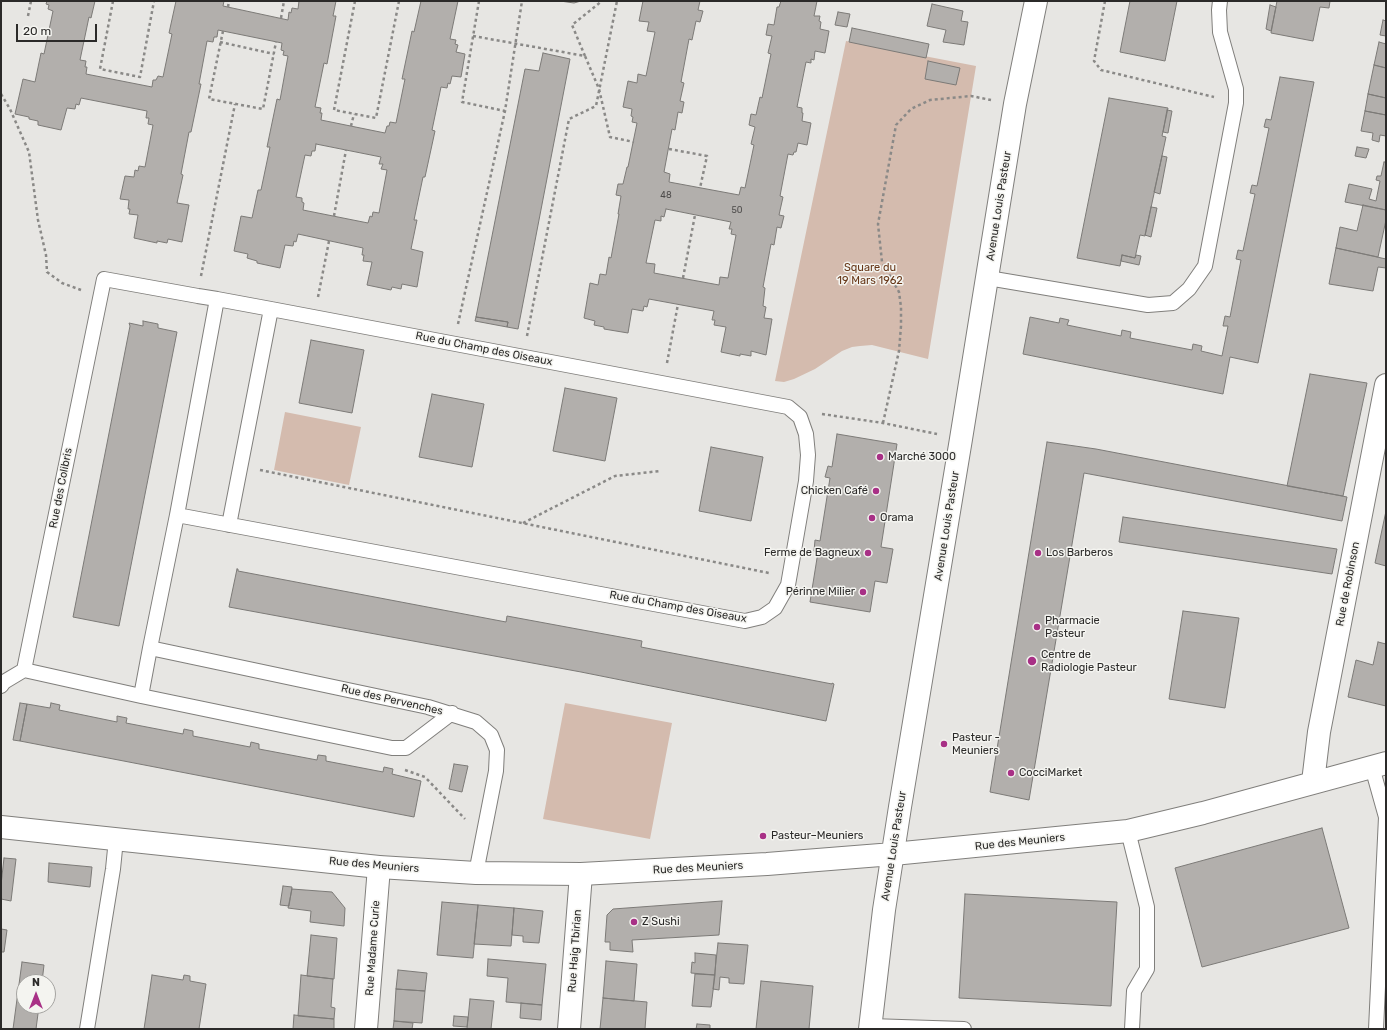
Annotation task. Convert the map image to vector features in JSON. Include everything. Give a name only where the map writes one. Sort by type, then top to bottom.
[{"type":"street","name":"Avenue Louis Pasteur","points":[[870,1028],[884,910],[988,278],[1015,104],[1035,1]]},
{"type":"street","name":"Rue de Robinson","points":[[1313,782],[1319,732],[1386,385]]},
{"type":"street","name":"Rue des Meuniers","points":[[1,827],[379,867],[476,873],[581,874],[767,864],[893,854],[1128,831],[1203,813],[1379,765]]},
{"type":"street","name":"Rue Madame Curie","points":[[366,1029],[379,867]]},
{"type":"street","name":"Rue Haig Tbirian","points":[[570,1029],[581,874]]},
{"type":"lane","points":[[988,278],[1148,305],[1173,303],[1190,289],[1205,266],[1236,103],[1236,89],[1220,32],[1218,10],[1220,1]]},
{"type":"lane","name":"Rue du Champ des Oiseaux","points":[[104,279],[314,317],[788,407],[800,417],[806,434],[808,455],[806,480],[788,585],[776,608],[762,617],[745,621],[177,515]]},
{"type":"lane","name":"Rue des Colibris","points":[[24,670],[104,279]]},
{"type":"lane","points":[[141,696],[177,515],[217,299]]},
{"type":"lane","points":[[228,525],[271,309]]},
{"type":"lane","name":"Rue des Pervenches","points":[[150,648],[428,707],[452,713],[476,722],[491,735],[497,750],[496,771],[476,873]]},
{"type":"lane","points":[[1,686],[4,682],[24,670],[141,696],[388,747],[406,748],[452,713]]},
{"type":"lane","points":[[1376,1029],[1386,817],[1379,765]]},
{"type":"lane","points":[[1128,831],[1147,907],[1147,969],[1134,991],[1132,1029]]},
{"type":"lane","points":[[87,1029],[113,869],[116,839]]},
{"type":"lane","points":[[870,1028],[964,1029]]},
{"type":"path","points":[[28,16],[30,1]]},
{"type":"path","points":[[113,1],[100,69],[140,77],[154,1]]},
{"type":"path","points":[[228,7],[229,1]]},
{"type":"path","points":[[281,18],[284,1]]},
{"type":"path","points":[[355,1],[334,110],[376,118],[399,1]]},
{"type":"path","points":[[479,1],[462,102],[505,111]]},
{"type":"path","points":[[454,344],[505,111],[522,1]]},
{"type":"path","points":[[602,1],[572,25],[599,89],[610,138],[634,142]]},
{"type":"path","points":[[523,357],[569,119],[596,106],[617,1]]},
{"type":"path","points":[[1105,1],[1094,61],[1102,70],[1236,103]]},
{"type":"path","points":[[223,31],[209,99],[263,109],[276,42]]},
{"type":"path","points":[[473,36],[585,56]]},
{"type":"path","points":[[220,42],[274,54]]},
{"type":"path","points":[[1,94],[10,109],[28,152],[38,220],[46,255],[47,272],[62,283],[100,298]]},
{"type":"path","points":[[883,423],[898,351],[901,326],[901,307],[898,292],[882,262],[878,224],[896,125],[911,109],[930,100],[971,96],[1015,104]]},
{"type":"path","points":[[198,296],[235,104]]},
{"type":"path","points":[[351,126],[354,114]]},
{"type":"path","points":[[669,149],[707,156],[700,188]]},
{"type":"path","points":[[334,216],[346,150]]},
{"type":"path","points":[[683,278],[695,214]]},
{"type":"path","points":[[314,317],[329,241]]},
{"type":"path","points":[[663,383],[678,304]]},
{"type":"path","points":[[800,417],[819,413],[883,423],[961,439]]},
{"type":"path","points":[[240,466],[789,578]]},
{"type":"path","points":[[522,524],[615,476],[660,471]]},
{"type":"path","points":[[388,747],[388,757],[407,770],[425,777],[483,838]]},
{"type":"green space","name":"Square du 19 Mars 1962","points":[[846,41],[976,66],[928,359],[872,345],[852,347],[842,351],[815,369],[794,379],[784,382],[775,381]]},
{"type":"green space","points":[[285,412],[361,427],[349,485],[274,470]]},
{"type":"green space","points":[[565,703],[672,723],[650,839],[543,819]]},
{"type":"building","points":[[47,1],[95,1],[91,18],[89,17],[80,60],[86,61],[86,74],[152,87],[153,80],[156,80],[158,76],[163,77],[172,34],[169,33],[176,1],[224,1],[223,6],[288,20],[289,12],[291,13],[292,8],[298,9],[299,1],[336,1],[333,16],[336,16],[327,64],[324,63],[315,107],[321,108],[321,120],[385,133],[390,122],[396,123],[405,79],[402,79],[412,31],[414,32],[421,1],[458,1],[450,39],[456,40],[455,44],[458,45],[456,52],[465,54],[461,77],[452,76],[450,84],[448,83],[447,88],[441,87],[432,130],[435,131],[414,220],[417,220],[411,249],[423,252],[417,287],[402,284],[401,289],[392,287],[391,290],[367,285],[372,262],[363,261],[363,248],[298,234],[296,242],[294,241],[293,246],[285,245],[280,268],[257,263],[257,261],[247,258],[248,254],[234,251],[241,216],[252,218],[258,190],[261,190],[270,147],[267,147],[277,99],[280,100],[288,56],[283,55],[284,51],[281,50],[282,43],[218,30],[217,37],[214,37],[213,42],[207,41],[199,84],[201,84],[191,132],[189,132],[181,174],[183,175],[177,203],[189,205],[182,242],[168,239],[167,243],[157,241],[157,243],[134,238],[138,215],[129,214],[129,200],[120,199],[125,176],[134,177],[135,170],[138,171],[139,166],[145,167],[153,125],[148,124],[149,118],[146,118],[147,111],[81,98],[79,105],[76,104],[75,109],[67,108],[61,130],[38,125],[38,121],[29,119],[29,117],[15,114],[23,79],[35,82],[41,53],[44,54],[53,11],[48,9],[49,5],[46,4]],"holes":[[[316,144],[381,157],[379,164],[383,164],[381,169],[387,170],[379,213],[373,212],[368,223],[303,210],[304,203],[302,202],[302,198],[296,197],[305,155],[311,156],[312,151],[315,151]]]},
{"type":"building","points":[[560,1],[581,1],[574,3]]},
{"type":"building","points":[[643,1],[700,1],[698,10],[703,11],[700,22],[696,21],[692,40],[689,39],[681,82],[684,83],[680,101],[684,102],[682,113],[678,112],[675,130],[672,129],[664,172],[670,174],[669,182],[739,195],[741,187],[745,188],[754,145],[751,144],[755,127],[749,125],[751,114],[756,115],[760,97],[762,98],[771,54],[768,53],[772,36],[766,35],[768,24],[774,25],[777,7],[779,7],[781,1],[817,1],[814,16],[820,16],[820,29],[829,31],[825,53],[815,51],[814,60],[811,59],[811,63],[806,62],[797,107],[802,108],[802,121],[811,123],[807,145],[798,143],[796,152],[794,152],[793,155],[788,154],[780,196],[783,197],[779,215],[784,216],[781,228],[777,227],[774,245],[771,244],[763,287],[765,288],[763,306],[766,307],[764,318],[772,319],[766,355],[751,351],[751,356],[740,354],[740,356],[721,352],[726,327],[714,325],[715,320],[712,320],[714,311],[649,299],[647,307],[644,306],[643,311],[632,309],[628,333],[604,329],[604,327],[594,325],[595,321],[584,318],[590,283],[598,285],[600,274],[606,275],[609,257],[611,258],[621,196],[616,195],[618,184],[623,184],[637,123],[632,122],[632,109],[623,107],[628,81],[637,83],[638,74],[646,76],[655,32],[647,31],[649,22],[639,21]],"holes":[[[666,209],[731,222],[729,229],[732,229],[731,234],[736,235],[728,278],[720,277],[719,285],[654,273],[655,264],[646,263],[655,220],[661,221],[661,216],[664,217]]]},
{"type":"building","points":[[1130,1],[1177,1],[1165,61],[1120,52]]},
{"type":"building","points":[[1277,1],[1330,1],[1329,8],[1320,7],[1313,41],[1271,33]]},
{"type":"building","points":[[932,4],[963,11],[961,21],[968,22],[964,45],[943,42],[946,30],[927,26]]},
{"type":"building","points":[[1270,5],[1276,7],[1271,31],[1266,29]]},
{"type":"building","points":[[838,12],[850,14],[847,27],[835,25]]},
{"type":"building","points":[[1383,20],[1386,21],[1386,36],[1380,35]]},
{"type":"building","points":[[852,28],[929,44],[926,58],[849,42]]},
{"type":"building","points":[[1379,42],[1386,44],[1386,68],[1374,65]]},
{"type":"building","points":[[543,53],[570,59],[518,329],[507,327],[508,322],[476,317],[525,69],[539,71]]},
{"type":"building","points":[[928,61],[960,68],[956,85],[925,79]]},
{"type":"building","points":[[1374,65],[1386,68],[1386,98],[1368,94]]},
{"type":"building","points":[[1280,77],[1314,82],[1258,363],[1230,357],[1223,394],[1023,354],[1030,317],[1059,323],[1060,318],[1069,320],[1067,325],[1121,336],[1122,330],[1131,332],[1130,338],[1192,350],[1193,344],[1202,346],[1201,351],[1222,356],[1228,326],[1223,326],[1225,316],[1230,317],[1241,260],[1236,259],[1238,250],[1243,251],[1255,194],[1250,193],[1252,185],[1257,186],[1269,128],[1264,127],[1266,119],[1271,120]]},
{"type":"building","points":[[1368,94],[1386,98],[1386,115],[1365,111]]},
{"type":"building","points":[[1109,98],[1168,108],[1162,136],[1166,137],[1145,236],[1140,235],[1135,258],[1122,255],[1120,266],[1077,258]]},
{"type":"building","points":[[1167,110],[1172,111],[1168,133],[1163,132]]},
{"type":"building","points":[[1365,111],[1386,115],[1386,136],[1380,135],[1379,142],[1372,140],[1373,133],[1361,131]]},
{"type":"building","points":[[1357,147],[1369,149],[1366,158],[1355,156]]},
{"type":"building","points":[[1162,156],[1167,157],[1160,194],[1154,192]]},
{"type":"building","points":[[1384,162],[1386,162],[1386,210],[1345,202],[1349,184],[1372,189],[1369,199],[1376,201],[1380,181],[1376,180],[1377,176],[1381,176]]},
{"type":"building","points":[[1363,205],[1386,210],[1386,220],[1378,257],[1336,248],[1340,227],[1357,231]]},
{"type":"building","points":[[1151,207],[1157,208],[1151,237],[1145,235]]},
{"type":"building","points":[[1336,248],[1386,259],[1386,268],[1378,267],[1373,291],[1329,284]]},
{"type":"building","points":[[1122,255],[1135,258],[1136,255],[1141,256],[1139,265],[1121,261]]},
{"type":"building","points":[[476,317],[508,322],[507,327],[475,321]]},
{"type":"building","points":[[143,321],[158,324],[158,328],[177,332],[119,626],[73,617],[130,326],[129,323],[143,326]]},
{"type":"building","points":[[311,340],[364,350],[352,413],[299,403]]},
{"type":"building","points":[[1310,374],[1367,383],[1343,496],[1287,486]]},
{"type":"building","points":[[565,388],[617,398],[605,461],[553,451]]},
{"type":"building","points":[[432,394],[484,404],[472,467],[419,457]]},
{"type":"building","points":[[837,434],[897,444],[881,547],[893,549],[887,583],[875,581],[870,612],[810,602],[818,552],[814,551],[815,540],[820,541],[830,478],[825,477],[828,466],[832,467]]},
{"type":"building","points":[[1047,442],[1096,449],[1347,497],[1342,521],[1084,473],[1029,800],[990,792]]},
{"type":"building","points":[[711,447],[763,457],[751,521],[699,511]]},
{"type":"building","points":[[1386,511],[1386,566],[1375,563]]},
{"type":"building","points":[[1123,517],[1337,549],[1332,574],[1119,542]]},
{"type":"building","points":[[237,569],[238,571],[506,622],[507,616],[642,641],[641,647],[832,683],[834,684],[826,721],[581,672],[229,607]]},
{"type":"building","points":[[1183,611],[1239,618],[1225,708],[1169,699]]},
{"type":"building","points":[[1378,642],[1386,644],[1386,706],[1348,697],[1356,660],[1373,665]]},
{"type":"building","points":[[20,703],[27,704],[20,741],[13,740]]},
{"type":"building","points":[[51,703],[60,705],[59,710],[117,722],[117,716],[127,718],[126,723],[183,734],[184,729],[193,731],[193,736],[250,747],[251,742],[259,744],[259,749],[317,760],[318,755],[326,756],[326,761],[383,772],[384,767],[393,769],[392,774],[421,781],[414,817],[20,741],[27,704],[50,708]]},
{"type":"building","points":[[454,764],[468,766],[462,792],[449,789]]},
{"type":"building","points":[[1322,828],[1349,928],[1202,967],[1175,868]]},
{"type":"building","points":[[4,858],[16,859],[11,901],[1,899]]},
{"type":"building","points":[[49,863],[92,867],[90,887],[48,882]]},
{"type":"building","points":[[283,886],[292,887],[289,906],[280,905]]},
{"type":"building","points":[[292,889],[332,892],[345,908],[344,926],[310,922],[311,911],[288,908]]},
{"type":"building","points":[[965,894],[1117,902],[1111,1006],[959,998]]},
{"type":"building","points":[[722,901],[719,935],[632,940],[633,952],[610,950],[610,942],[605,942],[607,915],[613,909]]},
{"type":"building","points":[[442,902],[478,905],[473,958],[437,955]]},
{"type":"building","points":[[478,905],[514,908],[511,946],[474,944]]},
{"type":"building","points":[[514,908],[543,911],[539,943],[523,942],[523,936],[512,935]]},
{"type":"building","points":[[1,929],[7,930],[4,952],[1,952]]},
{"type":"building","points":[[311,935],[337,938],[334,979],[307,976]]},
{"type":"building","points":[[718,943],[748,945],[744,984],[729,983],[729,978],[720,977],[719,990],[713,989]]},
{"type":"building","points":[[695,953],[716,955],[715,975],[691,973],[692,962],[695,963]]},
{"type":"building","points":[[488,959],[546,964],[542,1005],[506,1002],[508,978],[487,976]]},
{"type":"building","points":[[606,961],[637,964],[634,1001],[603,998]]},
{"type":"building","points":[[22,962],[44,965],[43,974],[20,974]]},
{"type":"building","points":[[398,970],[427,973],[425,991],[396,989]]},
{"type":"building","points":[[695,974],[715,975],[711,1007],[692,1006]]},
{"type":"building","points":[[152,975],[183,980],[184,975],[190,976],[190,981],[206,984],[199,1029],[144,1029]]},
{"type":"building","points":[[301,975],[333,979],[331,1007],[335,1008],[334,1019],[298,1016]]},
{"type":"building","points":[[761,981],[813,986],[809,1029],[756,1029]]},
{"type":"building","points":[[396,989],[425,991],[422,1023],[394,1021]]},
{"type":"building","points":[[603,998],[647,1002],[645,1029],[600,1029]]},
{"type":"building","points":[[470,999],[494,1001],[491,1029],[467,1029]]},
{"type":"building","points":[[521,1003],[542,1005],[541,1020],[520,1018]]},
{"type":"building","points":[[16,1007],[16,1014],[38,1014],[36,1029],[13,1029]]},
{"type":"building","points":[[294,1015],[334,1019],[334,1029],[293,1029]]},
{"type":"building","points":[[454,1016],[468,1017],[467,1027],[453,1026]]},
{"type":"building","points":[[394,1021],[413,1023],[412,1029],[393,1029]]},
{"type":"building","points":[[697,1024],[710,1025],[710,1029],[696,1029]]},
{"type":"place","name":"Marché 3000","points":[[880,457]]},
{"type":"place","name":"Chicken Café","points":[[876,491]]},
{"type":"place","name":"Orama","points":[[872,518]]},
{"type":"place","name":"Ferme de Bagneux","points":[[868,553]]},
{"type":"place","name":"Los Barberos","points":[[1038,553]]},
{"type":"place","name":"Périnne Milier","points":[[863,592]]},
{"type":"place","name":"Pharmacie Pasteur","points":[[1037,627]]},
{"type":"place","name":"Centre de Radiologie Pasteur","points":[[1032,661]]},
{"type":"place","name":"Pasteur - Meuniers","points":[[944,744]]},
{"type":"place","name":"CocciMarket","points":[[1011,773]]},
{"type":"place","name":"Pasteur–Meuniers","points":[[763,836]]},
{"type":"place","name":"Z Sushi","points":[[634,922]]}]
